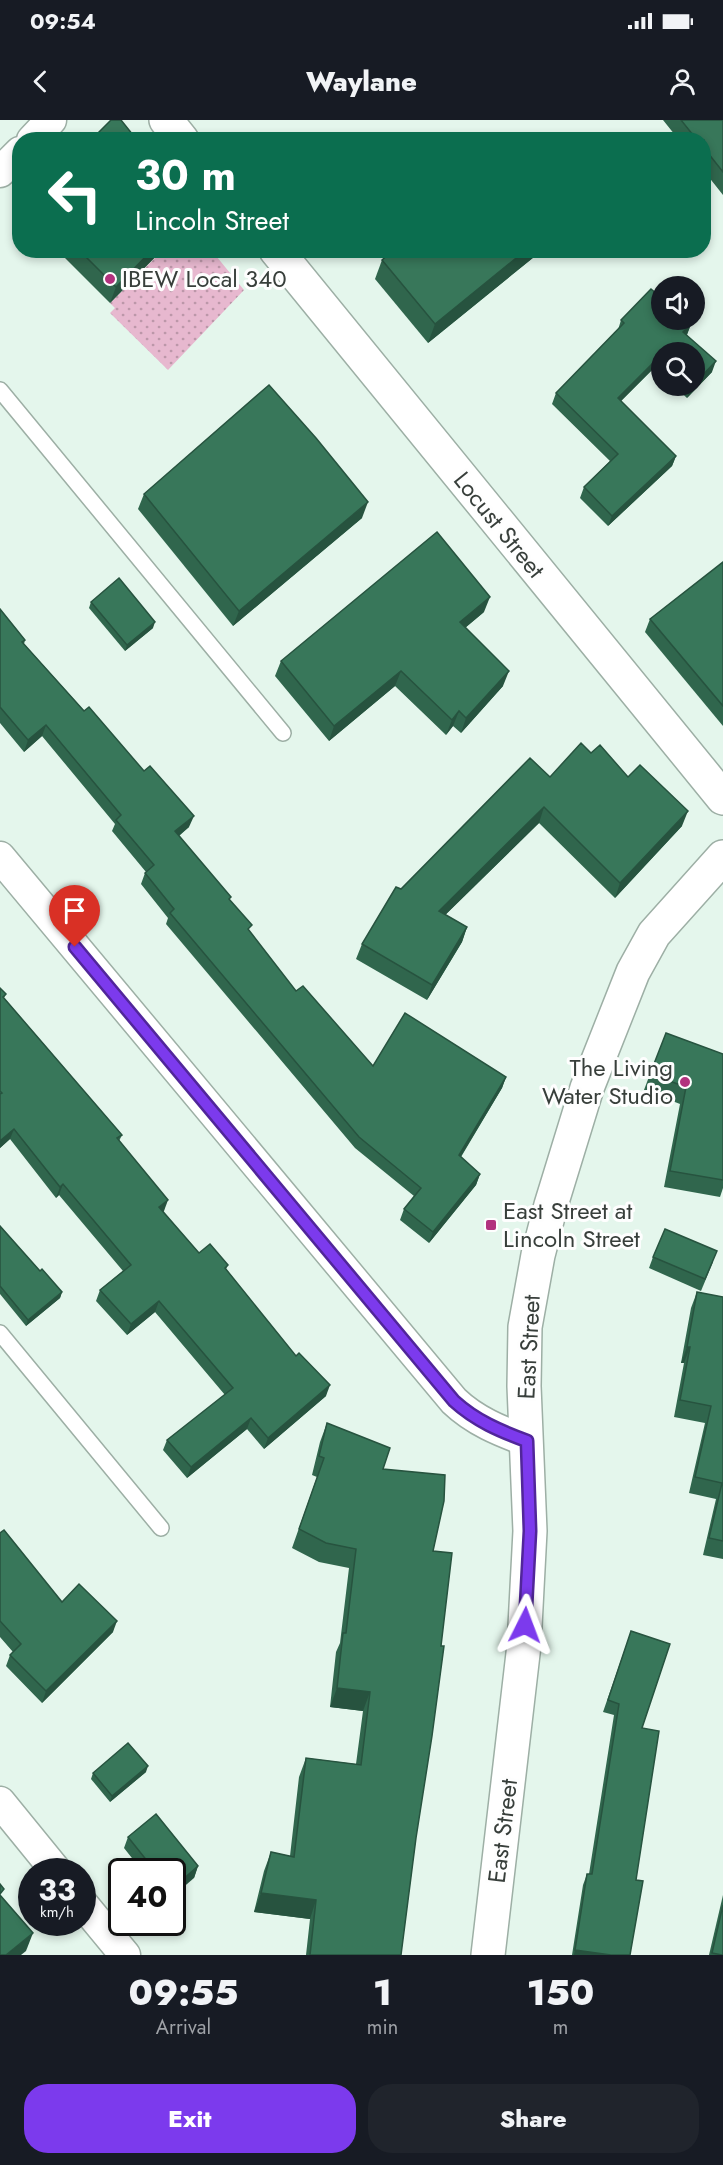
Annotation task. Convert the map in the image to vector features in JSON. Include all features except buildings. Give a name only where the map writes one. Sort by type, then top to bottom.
[{"type":"street","points":[[40,132],[51,120]]},
{"type":"street","points":[[166,120],[176,132]]},
{"type":"street","points":[[0,172],[12,160]]},
{"type":"street","name":"Locust Street","points":[[282,258],[505,534],[723,798]]},
{"type":"street","points":[[0,857],[454,1401],[487,1425],[527,1441]]},
{"type":"street","name":"East Street","points":[[488,1955],[524,1646],[530,1531],[524,1386],[525,1327],[529,1297],[551,1206],[587,1088],[633,972],[654,933],[723,857]]},
{"type":"street","points":[[0,1802],[46,1858]]},
{"type":"street","points":[[96,1920],[125,1955]]},
{"type":"lane","points":[[0,390],[283,733]]},
{"type":"lane","points":[[0,1333],[161,1528]]},
{"type":"shaded area","points":[[155,258],[218,258],[244,290],[168,370],[110,313],[115,308],[110,303]]},
{"type":"place","name":"IBEW Local 340","points":[[110,279]]},
{"type":"place","name":"The Living Water Studio","points":[[685,1082]]},
{"type":"place","name":"East Street at Lincoln Street","points":[[491,1225]]},
{"type":"route","points":[[75,947],[454,1401],[487,1425],[527,1441],[530,1531],[525,1625]]}]
